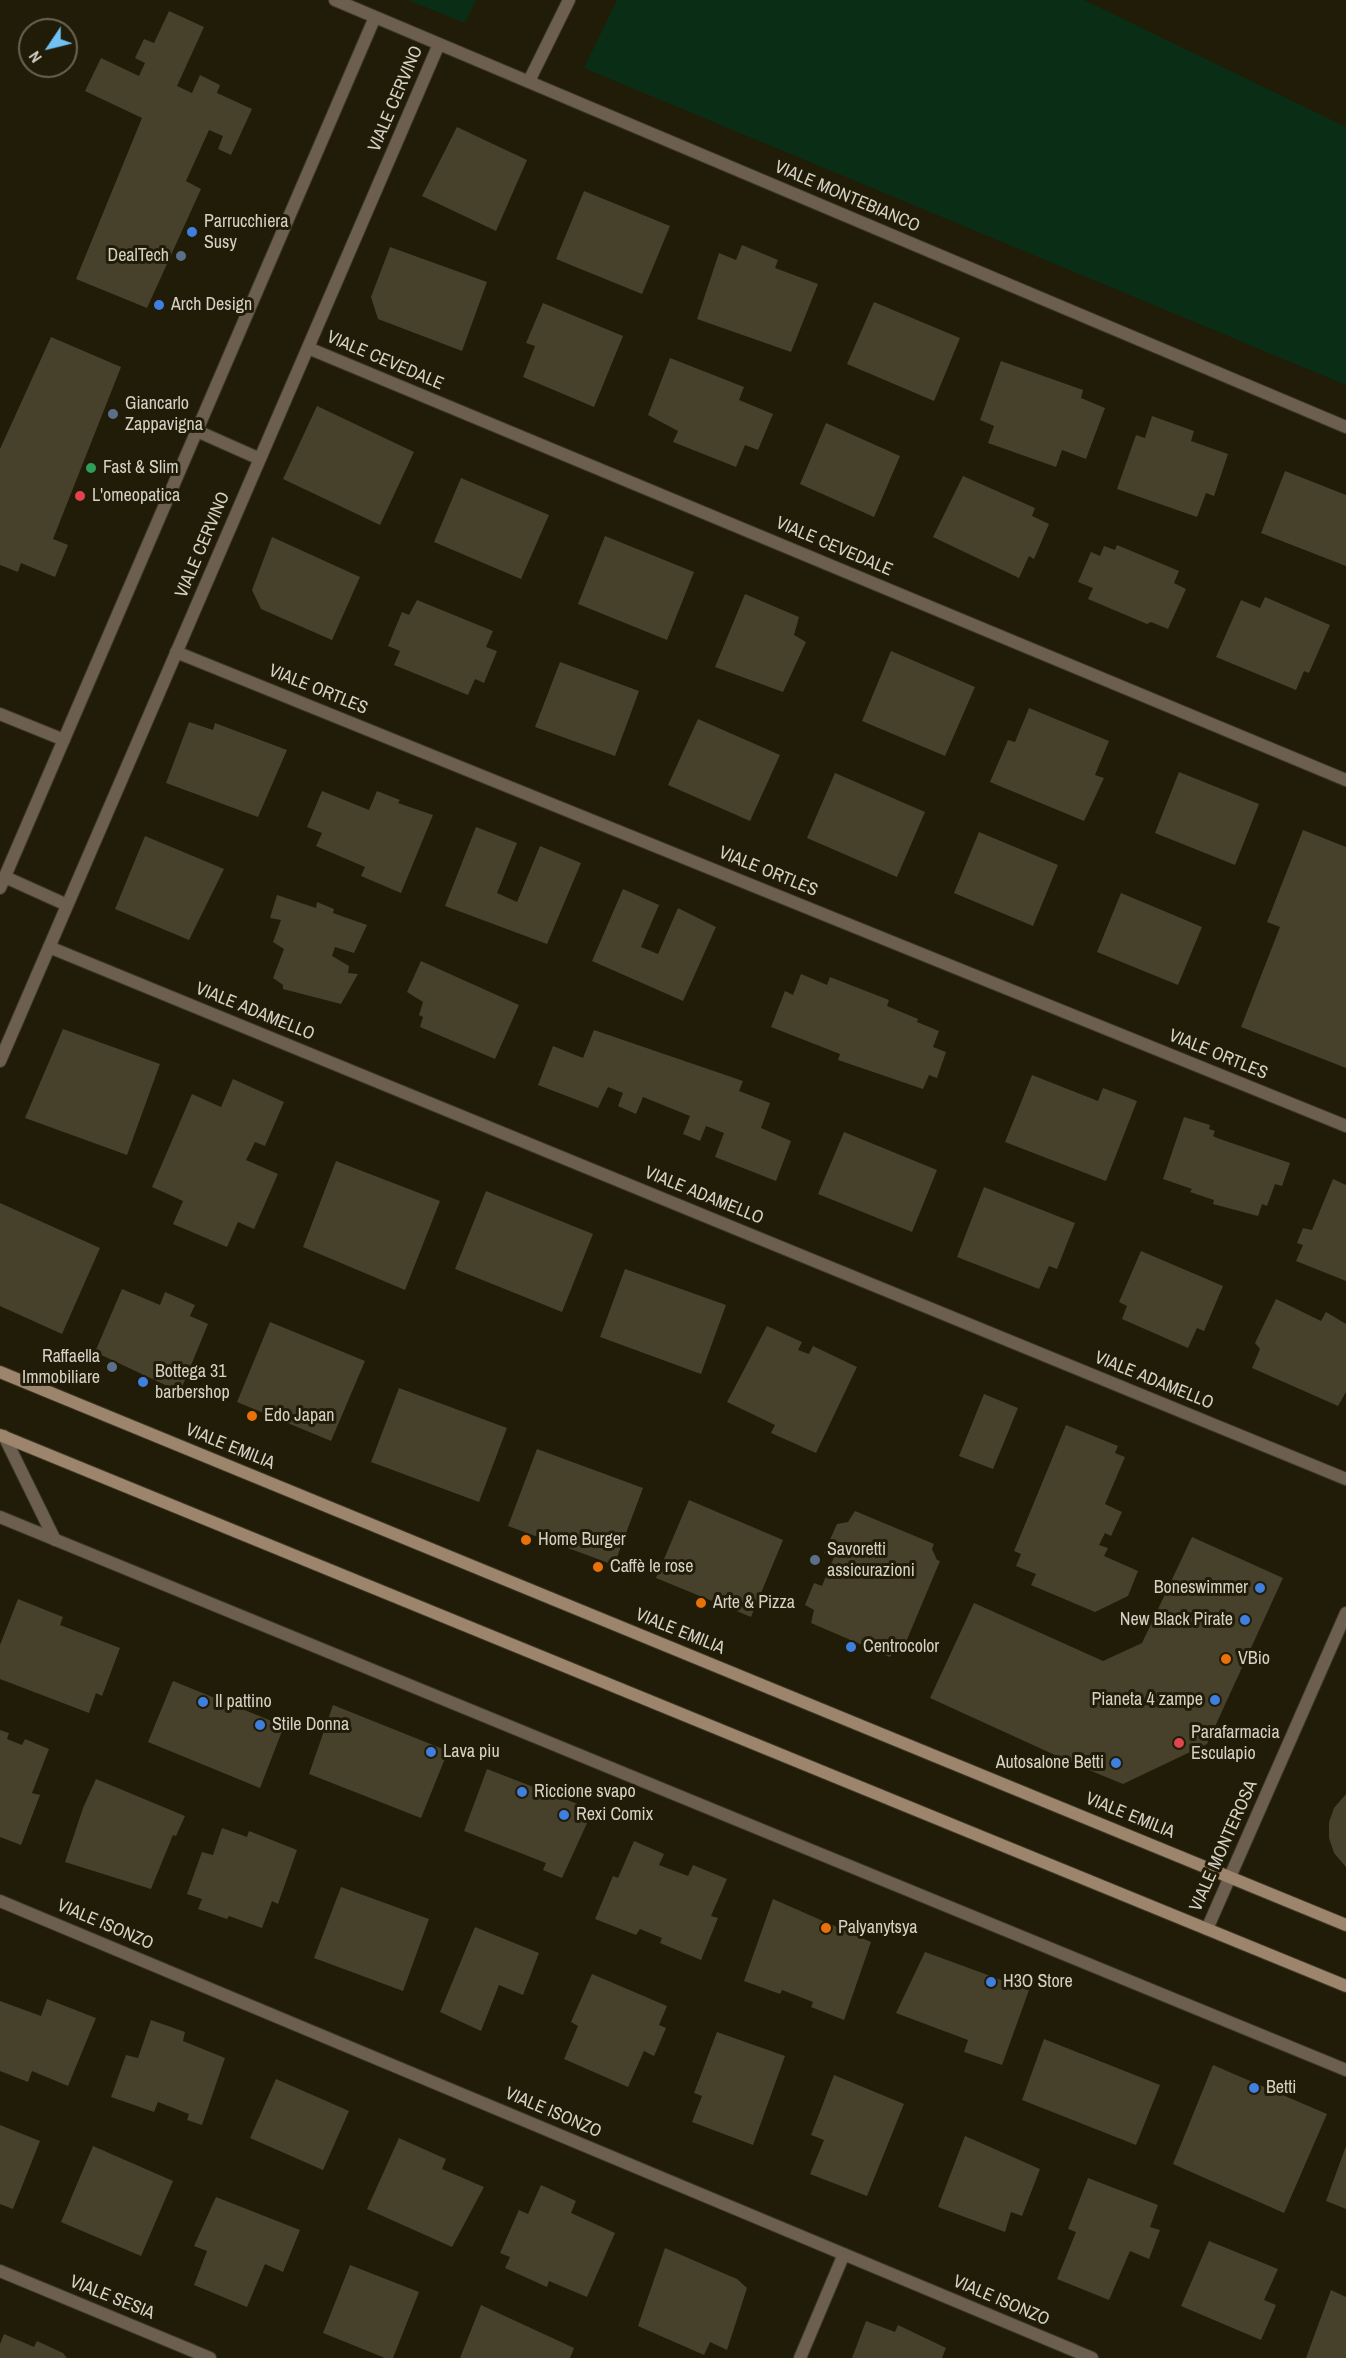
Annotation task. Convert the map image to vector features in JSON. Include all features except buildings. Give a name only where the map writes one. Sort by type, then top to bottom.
[{"type":"street","name":"VIALE MONTEBIANCO","points":[[335,0],[1346,427]]},
{"type":"street","points":[[529,81],[569,0]]},
{"type":"street","points":[[67,904],[2,883],[375,17]]},
{"type":"street","name":"VIALE CERVINO","points":[[0,1060],[439,44]]},
{"type":"street","name":"VIALE CEVEDALE","points":[[308,348],[1346,780]]},
{"type":"street","points":[[197,431],[260,459]]},
{"type":"street","name":"VIALE ORTLES","points":[[176,652],[1346,1126]]},
{"type":"street","points":[[0,714],[64,740]]},
{"type":"street","name":"VIALE ADAMELLO","points":[[49,947],[1346,1479]]},
{"type":"street","name":"VIALE EMILIA","points":[[0,1372],[1346,1925]]},
{"type":"street","points":[[2,1436],[56,1540]]},
{"type":"street","points":[[2,1436],[1346,1986]]},
{"type":"street","points":[[0,1517],[1346,2070]]},
{"type":"street","name":"VIALE MONTEROSA","points":[[1207,1929],[1346,1613]]},
{"type":"street","name":"VIALE ISONZO","points":[[0,1901],[1092,2358]]},
{"type":"street","points":[[801,2358],[844,2254]]},
{"type":"street","name":"VIALE SESIA","points":[[0,2271],[210,2358]]},
{"type":"street","points":[[174,2358],[179,2345]]},
{"type":"green space","points":[[408,0],[476,0],[465,23]]},
{"type":"green space","points":[[617,0],[1084,0],[1346,127],[1346,385],[584,68]]},
{"type":"place","name":"Parrucchiera Susy","points":[[192,232]]},
{"type":"place","name":"DealTech","points":[[181,256]]},
{"type":"place","name":"Arch Design","points":[[159,305]]},
{"type":"place","name":"Giancarlo Zappavigna","points":[[113,414]]},
{"type":"place","name":"Fast & Slim","points":[[91,468]]},
{"type":"place","name":"L'omeopatica","points":[[80,496]]},
{"type":"place","name":"Raffaella Immobiliare","points":[[112,1367]]},
{"type":"place","name":"Bottega 31 barbershop","points":[[143,1382]]},
{"type":"place","name":"Edo Japan","points":[[252,1416]]},
{"type":"place","name":"Home Burger","points":[[526,1540]]},
{"type":"place","name":"Savoretti assicurazioni","points":[[815,1560]]},
{"type":"place","name":"Caffè le rose","points":[[598,1567]]},
{"type":"place","name":"Boneswimmer","points":[[1260,1588]]},
{"type":"place","name":"Arte & Pizza","points":[[701,1603]]},
{"type":"place","name":"New Black Pirate","points":[[1245,1620]]},
{"type":"place","name":"Centrocolor","points":[[851,1647]]},
{"type":"place","name":"VBio","points":[[1226,1659]]},
{"type":"place","name":"Pianeta 4 zampe","points":[[1215,1700]]},
{"type":"place","name":"Il pattino","points":[[203,1702]]},
{"type":"place","name":"Stile Donna","points":[[260,1725]]},
{"type":"place","name":"Parafarmacia Esculapio","points":[[1179,1743]]},
{"type":"place","name":"Lava piu","points":[[431,1752]]},
{"type":"place","name":"Autosalone Betti","points":[[1116,1763]]},
{"type":"place","name":"Riccione svapo","points":[[522,1792]]},
{"type":"place","name":"Rexi Comix","points":[[564,1815]]},
{"type":"place","name":"Palyanytsya","points":[[826,1928]]},
{"type":"place","name":"H3O Store","points":[[991,1982]]},
{"type":"place","name":"Betti","points":[[1254,2088]]}]
